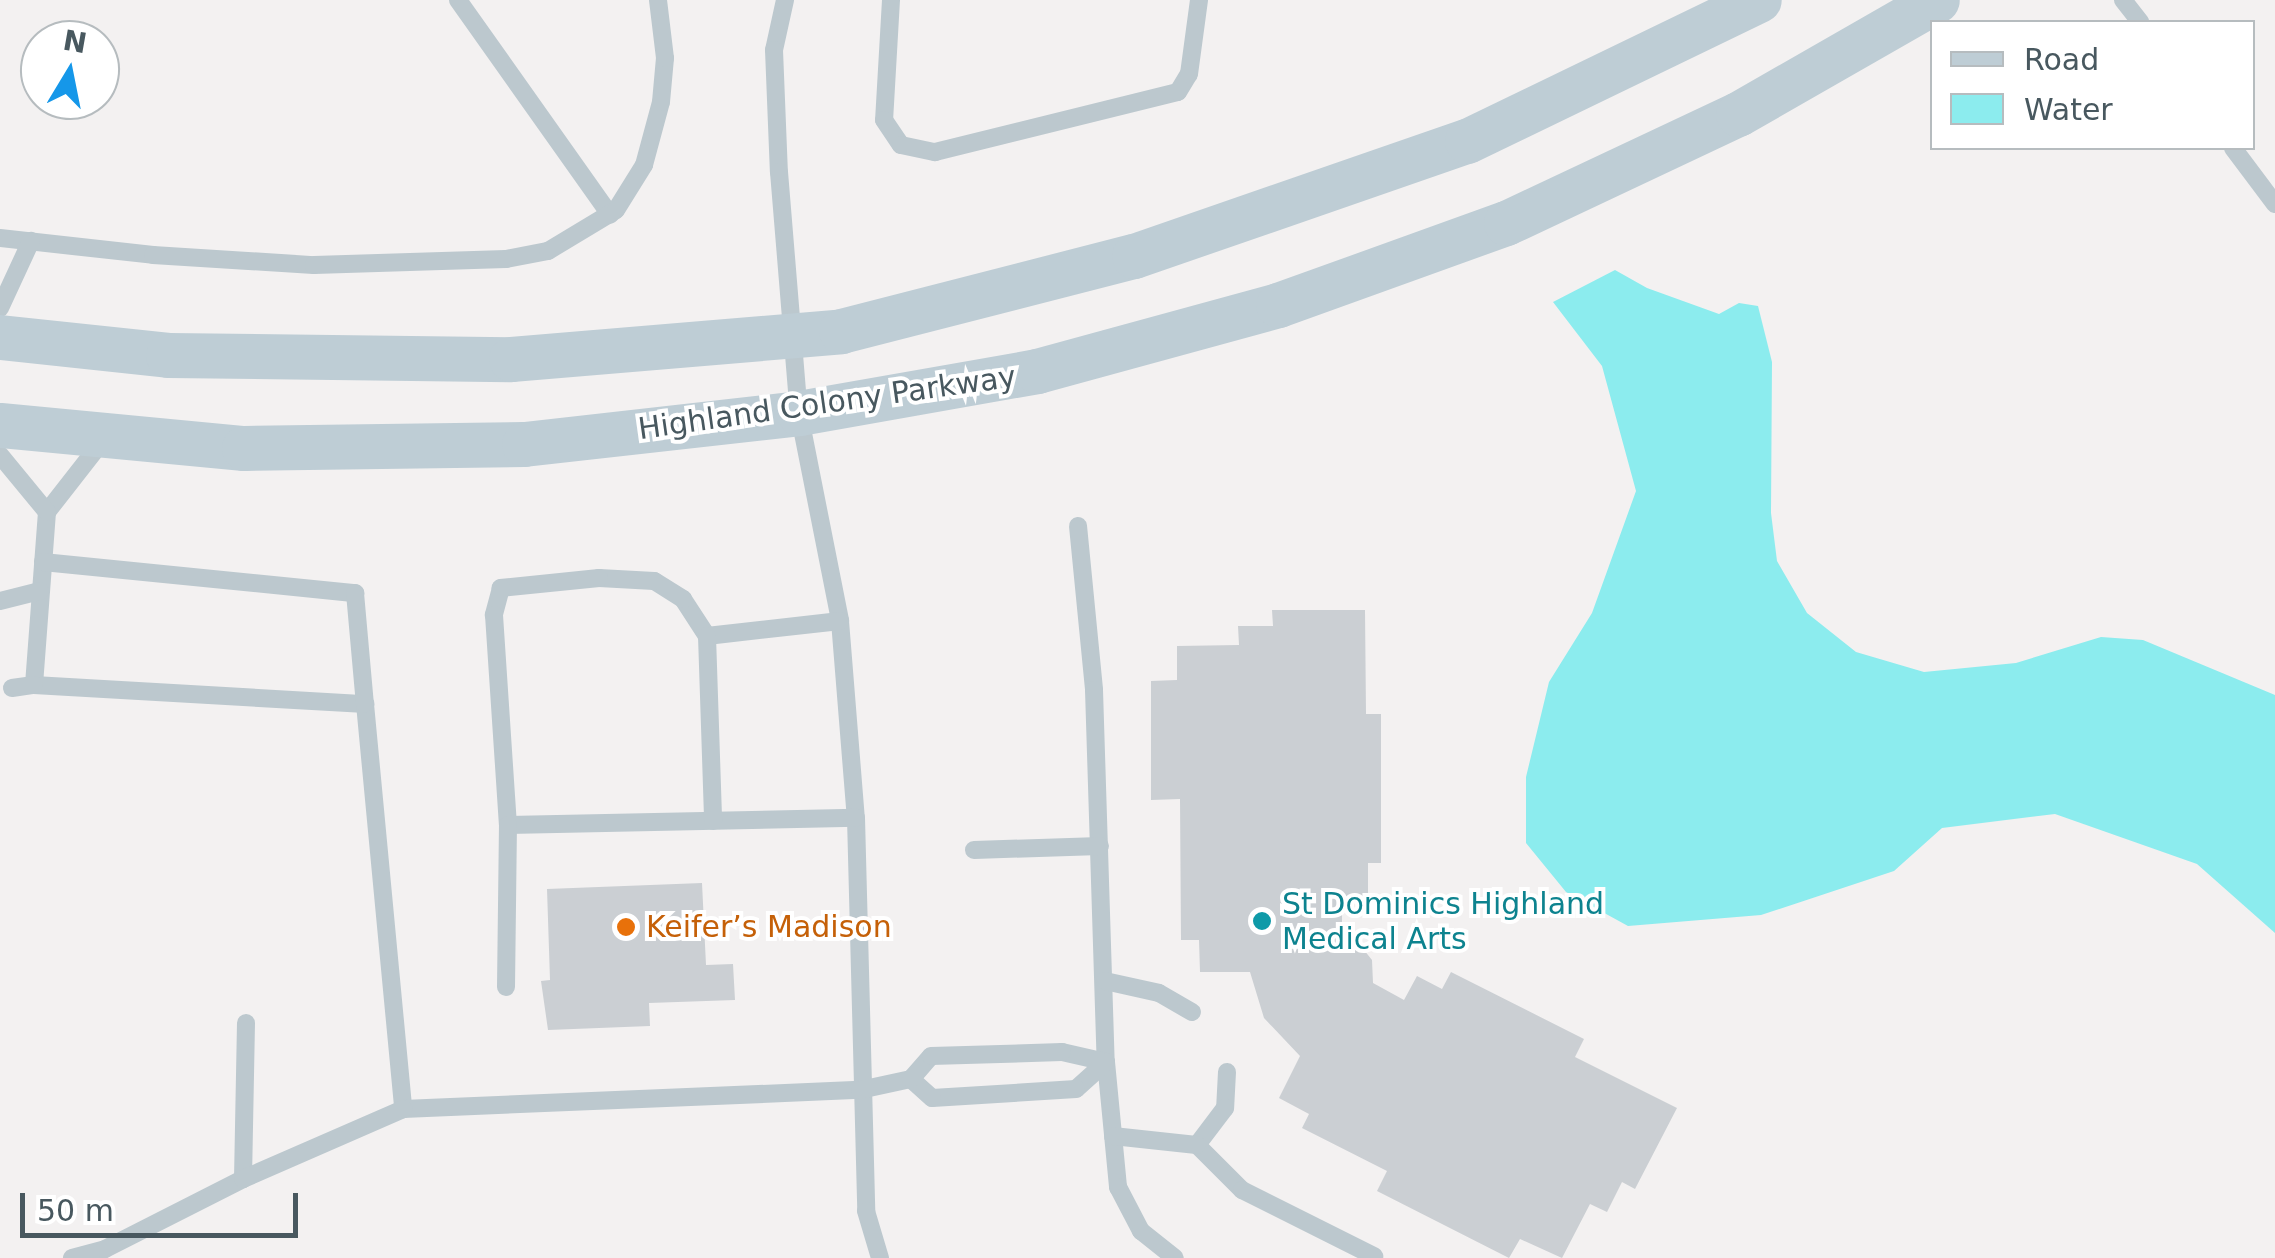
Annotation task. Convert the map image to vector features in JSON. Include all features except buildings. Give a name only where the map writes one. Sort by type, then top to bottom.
[{"type":"street","points":[[0,337],[168,355],[492,358],[841,331],[1134,256],[1466,142],[1759,0]]},
{"type":"street","name":"Highland Colony Parkway","points":[[0,425],[244,448],[524,444],[799,413],[1037,371],[1278,305],[1506,223],[1738,114],[1937,0]]},
{"type":"lane","points":[[458,0],[610,215]]},
{"type":"lane","points":[[0,238],[171,257],[314,265],[506,259],[548,251],[610,215],[630,192],[655,134],[665,58],[658,0]]},
{"type":"lane","points":[[785,0],[774,50],[799,413],[840,622],[856,818],[866,1211],[880,1258]]},
{"type":"lane","points":[[891,0],[884,120],[901,145],[934,152],[1178,92],[1189,74],[1200,0]]},
{"type":"lane","points":[[2123,0],[2138,20]]},
{"type":"lane","points":[[2234,150],[2275,204]]},
{"type":"lane","points":[[0,308],[31,242]]},
{"type":"lane","points":[[34,685],[47,512],[108,435]]},
{"type":"lane","points":[[0,455],[47,512]]},
{"type":"lane","points":[[1078,526],[1094,690],[1106,1062],[1118,1187],[1141,1231],[1176,1258]]},
{"type":"lane","points":[[43,562],[355,593],[403,1109]]},
{"type":"lane","points":[[506,987],[508,825],[494,616],[501,588],[599,578],[654,581],[683,599],[707,636],[713,821]]},
{"type":"lane","points":[[0,601],[40,591]]},
{"type":"lane","points":[[707,636],[840,622]]},
{"type":"lane","points":[[12,688],[34,685],[365,704]]},
{"type":"lane","points":[[508,825],[856,818]]},
{"type":"lane","points":[[974,850],[1100,846]]},
{"type":"lane","points":[[1104,981],[1159,992],[1192,1012]]},
{"type":"lane","points":[[243,1179],[246,1022]]},
{"type":"lane","points":[[72,1258],[105,1250],[243,1179],[403,1109],[860,1090],[911,1078],[931,1056],[1062,1052],[1106,1062]]},
{"type":"lane","points":[[911,1078],[932,1098],[1076,1090],[1106,1062]]},
{"type":"lane","points":[[1197,1145],[1225,1108],[1227,1072]]},
{"type":"lane","points":[[1113,1136],[1197,1145],[1242,1190],[1374,1256]]},
{"type":"water","points":[[1615,270],[1647,288],[1719,314],[1739,303],[1758,306],[1772,362],[1771,513],[1777,561],[1807,613],[1856,652],[1924,672],[2016,663],[2101,637],[2143,640],[2275,695],[2275,933],[2197,864],[2055,814],[1942,828],[1894,871],[1761,915],[1628,926],[1566,892],[1526,843],[1526,777],[1549,682],[1592,613],[1636,491],[1602,366],[1553,302]]},
{"type":"place","name":"St Dominics Highland Medical Arts","points":[[1262,921]]},
{"type":"place","name":"Keifer’s Madison","points":[[626,927]]}]
